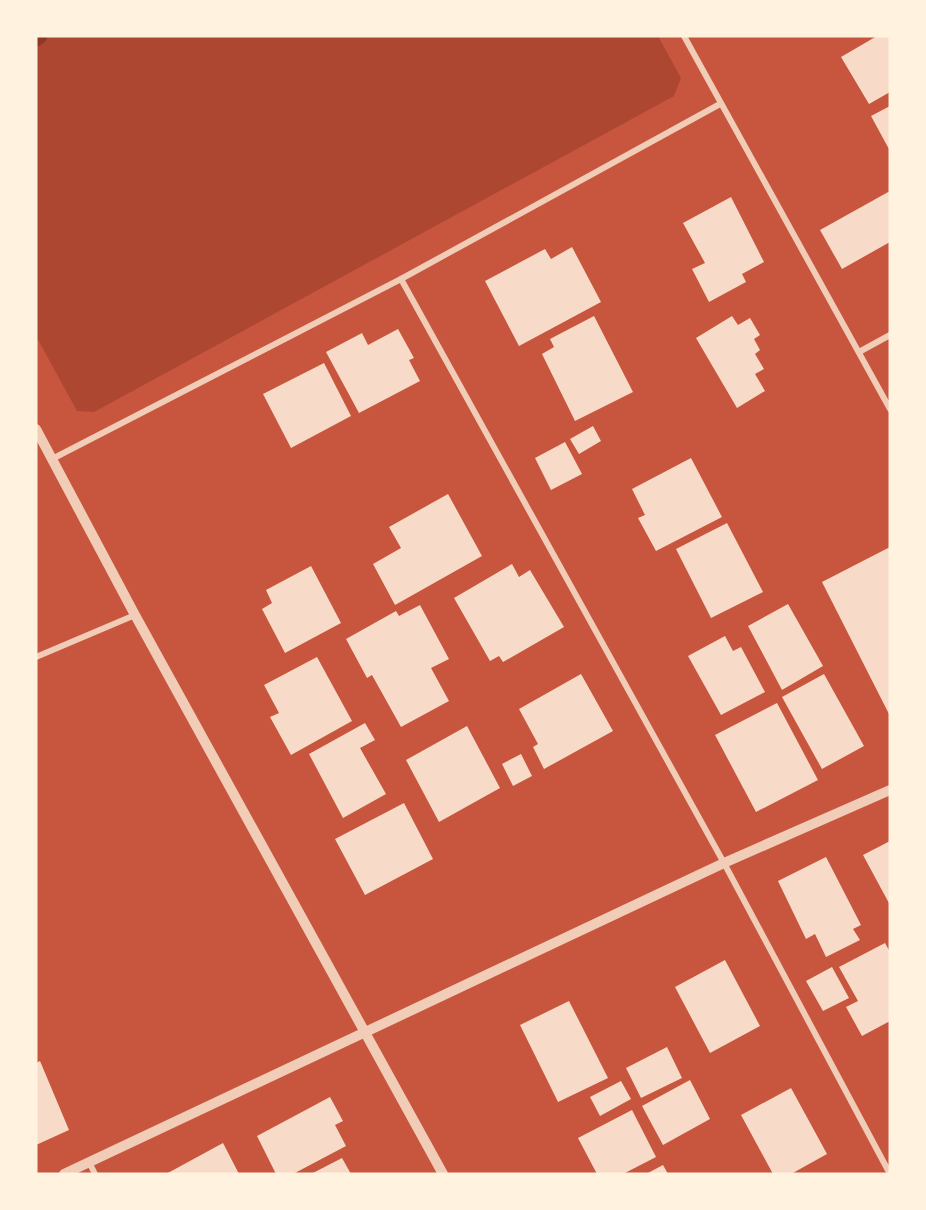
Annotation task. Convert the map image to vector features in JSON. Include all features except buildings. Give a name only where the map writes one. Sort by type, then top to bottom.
[{"type":"street","points":[[684,36],[890,409]]},
{"type":"street","points":[[52,459],[401,279],[720,104]]},
{"type":"street","points":[[401,279],[724,863],[890,1174]]},
{"type":"street","points":[[859,352],[890,335]]},
{"type":"street","points":[[36,429],[135,615],[443,1174]]},
{"type":"street","points":[[36,657],[135,615]]},
{"type":"street","points":[[64,1174],[724,863],[890,790]]},
{"type":"street","points":[[89,1162],[95,1174]]},
{"type":"shaded area","points":[[36,36],[658,36],[681,78],[674,96],[94,412],[77,411],[36,336]]},
{"type":"waterway","points":[[36,39],[40,36]]}]
